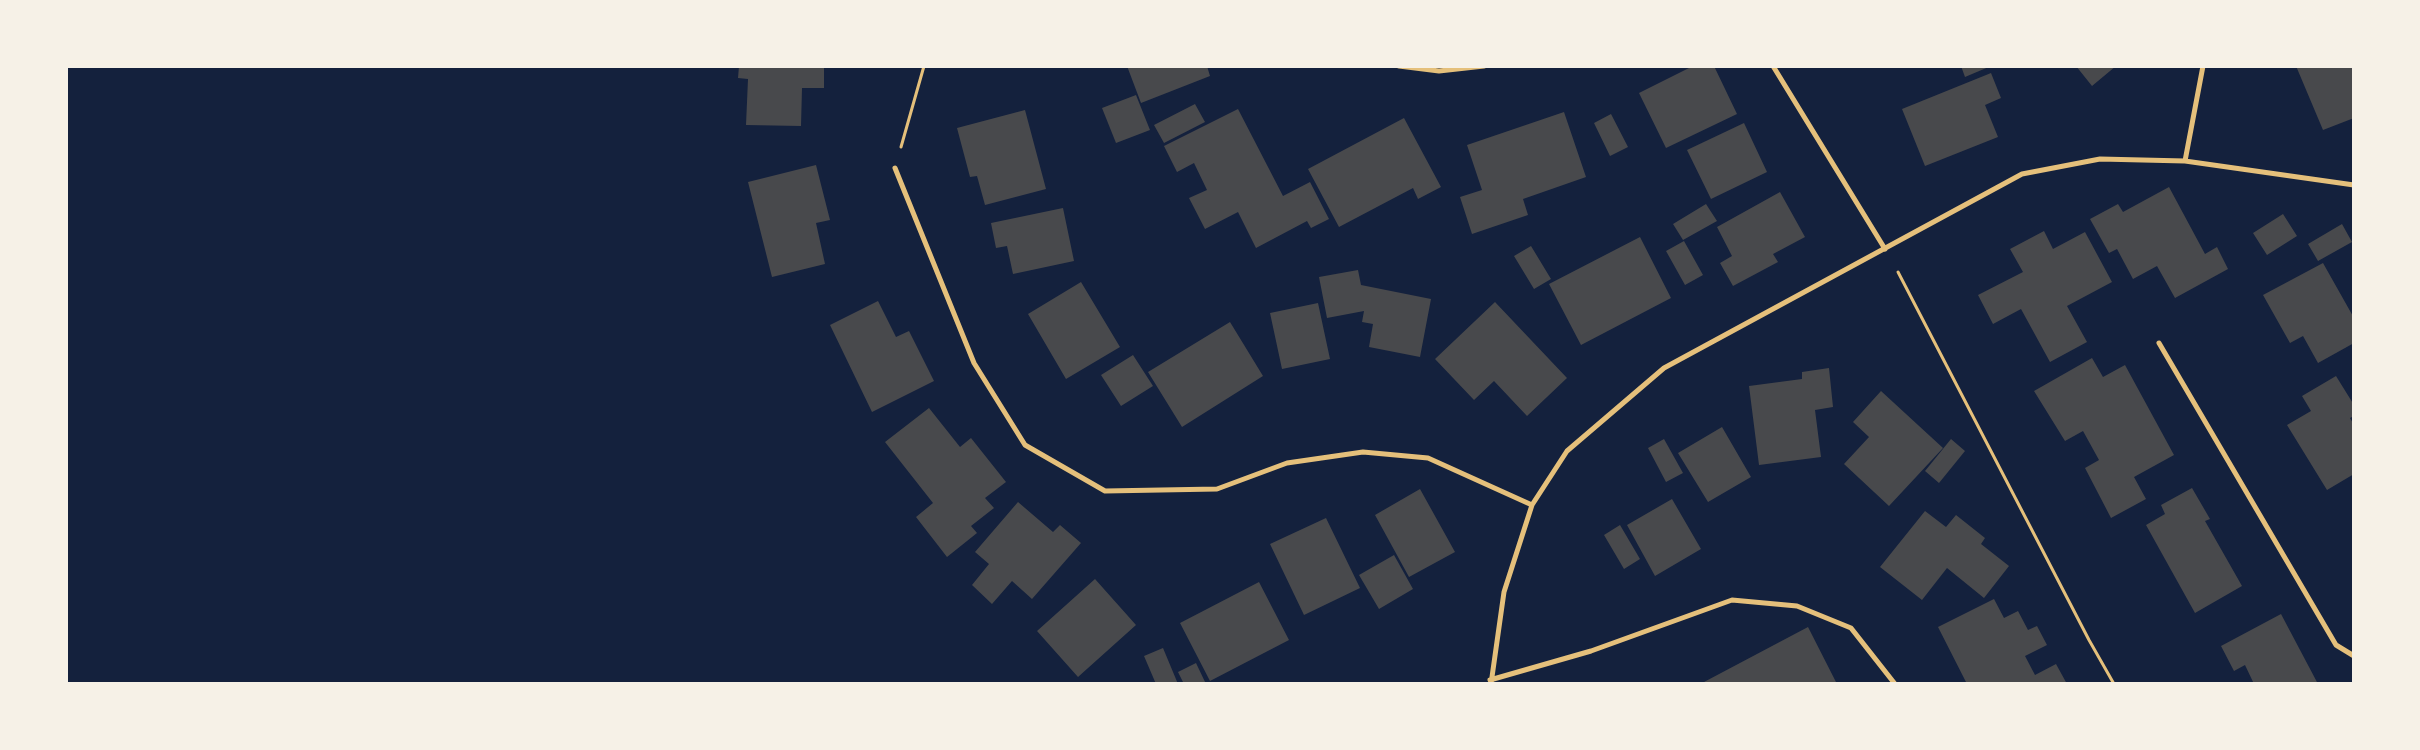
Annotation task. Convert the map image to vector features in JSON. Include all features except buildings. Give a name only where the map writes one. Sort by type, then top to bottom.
[{"type":"street","points":[[1399,66],[1439,71],[1484,66]]},
{"type":"street","points":[[1773,66],[1885,248]]},
{"type":"street","points":[[2185,162],[2203,66]]},
{"type":"street","points":[[1895,684],[1851,628],[1797,606],[1732,600],[1591,651],[1491,682],[1504,592],[1532,505],[1568,451],[1664,368],[2022,174],[2100,159],[2185,162],[2354,185]]},
{"type":"street","points":[[895,168],[974,363],[1025,445],[1105,491],[1217,489],[1287,463],[1364,452],[1428,458],[1532,505]]},
{"type":"street","points":[[2159,343],[2336,645],[2354,656]]},
{"type":"path","points":[[895,168],[924,66]]},
{"type":"path","points":[[1898,272],[2089,640],[2114,684]]}]
